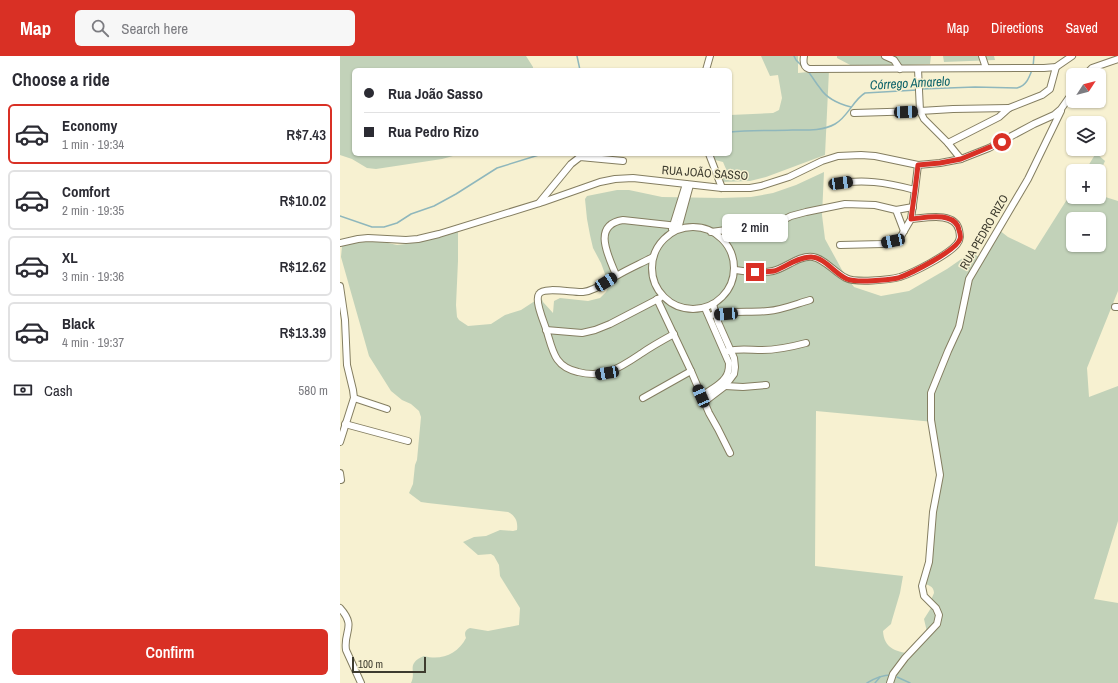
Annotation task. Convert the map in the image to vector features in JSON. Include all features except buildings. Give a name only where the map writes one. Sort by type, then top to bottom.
[{"type":"street","points":[[707,68],[710,56]]},
{"type":"street","points":[[804,56],[804,66],[809,69],[1056,67],[1072,56]]},
{"type":"street","points":[[885,56],[894,60],[900,69]]},
{"type":"street","points":[[982,56],[986,68]]},
{"type":"street","points":[[1092,68],[1118,60]]},
{"type":"street","points":[[1111,62],[1118,64]]},
{"type":"street","points":[[854,113],[1008,108],[1042,95],[1050,89],[1056,67]]},
{"type":"street","points":[[918,69],[920,111],[926,122],[948,143],[961,159]]},
{"type":"street","name":"RUA JOÃO SASSO","points":[[340,242],[368,238],[406,240],[418,239],[539,203],[600,182],[615,179],[633,178],[722,188],[750,188],[789,177],[822,161],[838,156],[875,156],[918,165],[961,159],[1002,142],[1034,124],[1054,115],[1066,102]]},
{"type":"street","points":[[948,143],[999,117],[1008,108]]},
{"type":"street","name":"RUA PEDRO RIZO","points":[[890,683],[893,674],[905,658],[937,624],[939,615],[936,608],[924,596],[922,586],[929,562],[933,512],[940,475],[931,420],[931,393],[959,327],[969,279],[1028,179],[1061,109]]},
{"type":"street","points":[[710,156],[722,188]]},
{"type":"street","points":[[539,203],[571,164],[580,157],[622,161]]},
{"type":"street","points":[[840,245],[883,244],[900,238],[911,219],[918,165]]},
{"type":"street","points":[[832,184],[865,181],[879,182],[915,190]]},
{"type":"street","points":[[688,184],[676,227],[657,248],[653,257],[652,271],[655,284],[674,334],[703,399],[730,453]]},
{"type":"street","points":[[711,232],[734,229],[762,229],[791,216],[845,204],[875,205],[896,210],[913,207]]},
{"type":"street","points":[[896,210],[904,231]]},
{"type":"street","name":"RUA PEDRO RIZO","points":[[734,270],[755,272],[774,271],[798,260],[812,256],[818,258],[846,279],[865,281],[898,278],[944,254],[957,244],[960,239],[958,226],[955,221],[949,218],[940,217],[911,219]]},
{"type":"street","points":[[616,275],[605,248],[604,236],[608,227],[615,222],[623,220],[686,228],[694,227],[711,232],[721,238],[728,247],[734,270],[728,290],[721,298],[705,308],[694,309],[682,308],[660,298]]},
{"type":"street","points":[[653,257],[616,275],[590,291],[542,291],[538,297],[539,308],[556,359],[570,370],[585,374],[595,375],[607,373],[619,368],[657,343],[674,334]]},
{"type":"street","points":[[340,286],[345,320],[347,365],[354,398],[340,442]]},
{"type":"street","points":[[546,330],[582,333],[595,330],[610,324],[660,298]]},
{"type":"street","points":[[708,316],[715,314],[770,311],[810,300]]},
{"type":"street","points":[[703,399],[722,382],[729,371],[727,351],[712,304]]},
{"type":"street","points":[[703,399],[725,386],[734,374],[736,367],[734,358],[727,351],[705,308]]},
{"type":"street","points":[[727,351],[780,350],[806,343]]},
{"type":"street","points":[[643,398],[691,371]]},
{"type":"street","points":[[725,386],[743,387],[766,385]]},
{"type":"street","points":[[354,398],[387,409]]},
{"type":"street","points":[[345,424],[408,441]]},
{"type":"street","points":[[340,608],[348,618],[349,628],[345,646],[346,650],[361,683]]},
{"type":"green space","points":[[340,56],[526,56],[533,67],[352,68],[352,156],[453,156],[376,169],[367,168],[352,159],[340,155]]},
{"type":"green space","points":[[761,56],[798,56],[798,73],[829,70],[825,155],[766,177],[750,181],[721,182],[726,169],[723,162],[715,160],[714,156],[732,156],[732,115],[773,113],[779,110],[782,98],[778,75],[770,76]]},
{"type":"green space","points":[[837,56],[931,56],[930,64],[854,67],[837,58]]},
{"type":"green space","points":[[943,56],[994,56],[995,60],[944,62]]},
{"type":"green space","points":[[1094,156],[1099,156],[1105,161],[1104,164],[1089,164]]},
{"type":"green space","points":[[824,172],[822,215],[825,239],[842,270],[854,287],[881,296],[909,291],[947,269],[970,253],[980,257],[999,230],[1008,237],[1035,250],[1066,201],[1066,204],[1106,204],[1106,197],[1118,201],[1118,291],[1087,368],[1089,397],[1118,386],[1118,521],[1094,599],[1118,603],[1118,683],[411,683],[413,679],[413,665],[418,659],[424,656],[437,658],[443,657],[454,652],[463,644],[466,638],[465,632],[468,629],[488,631],[519,625],[520,608],[500,576],[499,565],[494,556],[491,554],[478,555],[463,542],[474,537],[486,536],[500,530],[517,530],[517,524],[515,517],[508,512],[421,502],[409,493],[413,484],[417,460],[421,417],[419,411],[411,404],[402,400],[391,391],[369,356],[341,257],[342,246],[349,243],[379,241],[397,245],[406,244],[458,230],[457,317],[468,326],[491,324],[505,315],[521,310],[541,297],[543,302],[553,313],[554,301],[560,298],[588,301],[600,298],[606,292],[609,285],[601,263],[593,248],[590,235],[585,199],[587,196],[617,190],[629,190],[662,197],[751,197],[773,193],[796,185]],"holes":[[[816,411],[934,422],[937,494],[923,583],[932,587],[934,593],[931,600],[931,608],[924,619],[927,632],[910,654],[891,648],[884,637],[883,631],[891,624],[900,593],[903,576],[815,566]]]},
{"type":"waterway","points":[[577,56],[580,68]]},
{"type":"waterway","points":[[794,56],[802,66]]},
{"type":"waterway","name":"Córrego Amarelo","points":[[1033,67],[1034,56]]},
{"type":"waterway","points":[[807,70],[826,95],[838,103],[851,107]]},
{"type":"waterway","name":"Córrego Amarelo","points":[[921,89],[975,87],[1017,88],[1025,84],[1032,70]]},
{"type":"waterway","name":"Córrego Amarelo","points":[[732,132],[809,130],[825,128],[840,121],[857,100],[865,93],[917,90]]},
{"type":"waterway","name":"Córrego Amarelo","points":[[340,216],[372,227],[384,227],[397,223],[411,214],[434,206],[497,168],[536,156]]},
{"type":"waterway","points":[[867,683],[879,677],[891,675]]},
{"type":"waterway","points":[[875,683],[880,677]]},
{"type":"waterway","points":[[897,677],[910,683]]},
{"type":"route","points":[[755,272],[774,271],[805,257],[812,256],[818,258],[846,279],[865,281],[898,278],[910,273],[944,254],[957,244],[960,239],[958,226],[955,221],[949,218],[940,217],[911,219],[918,165],[961,159],[1002,142]]}]
